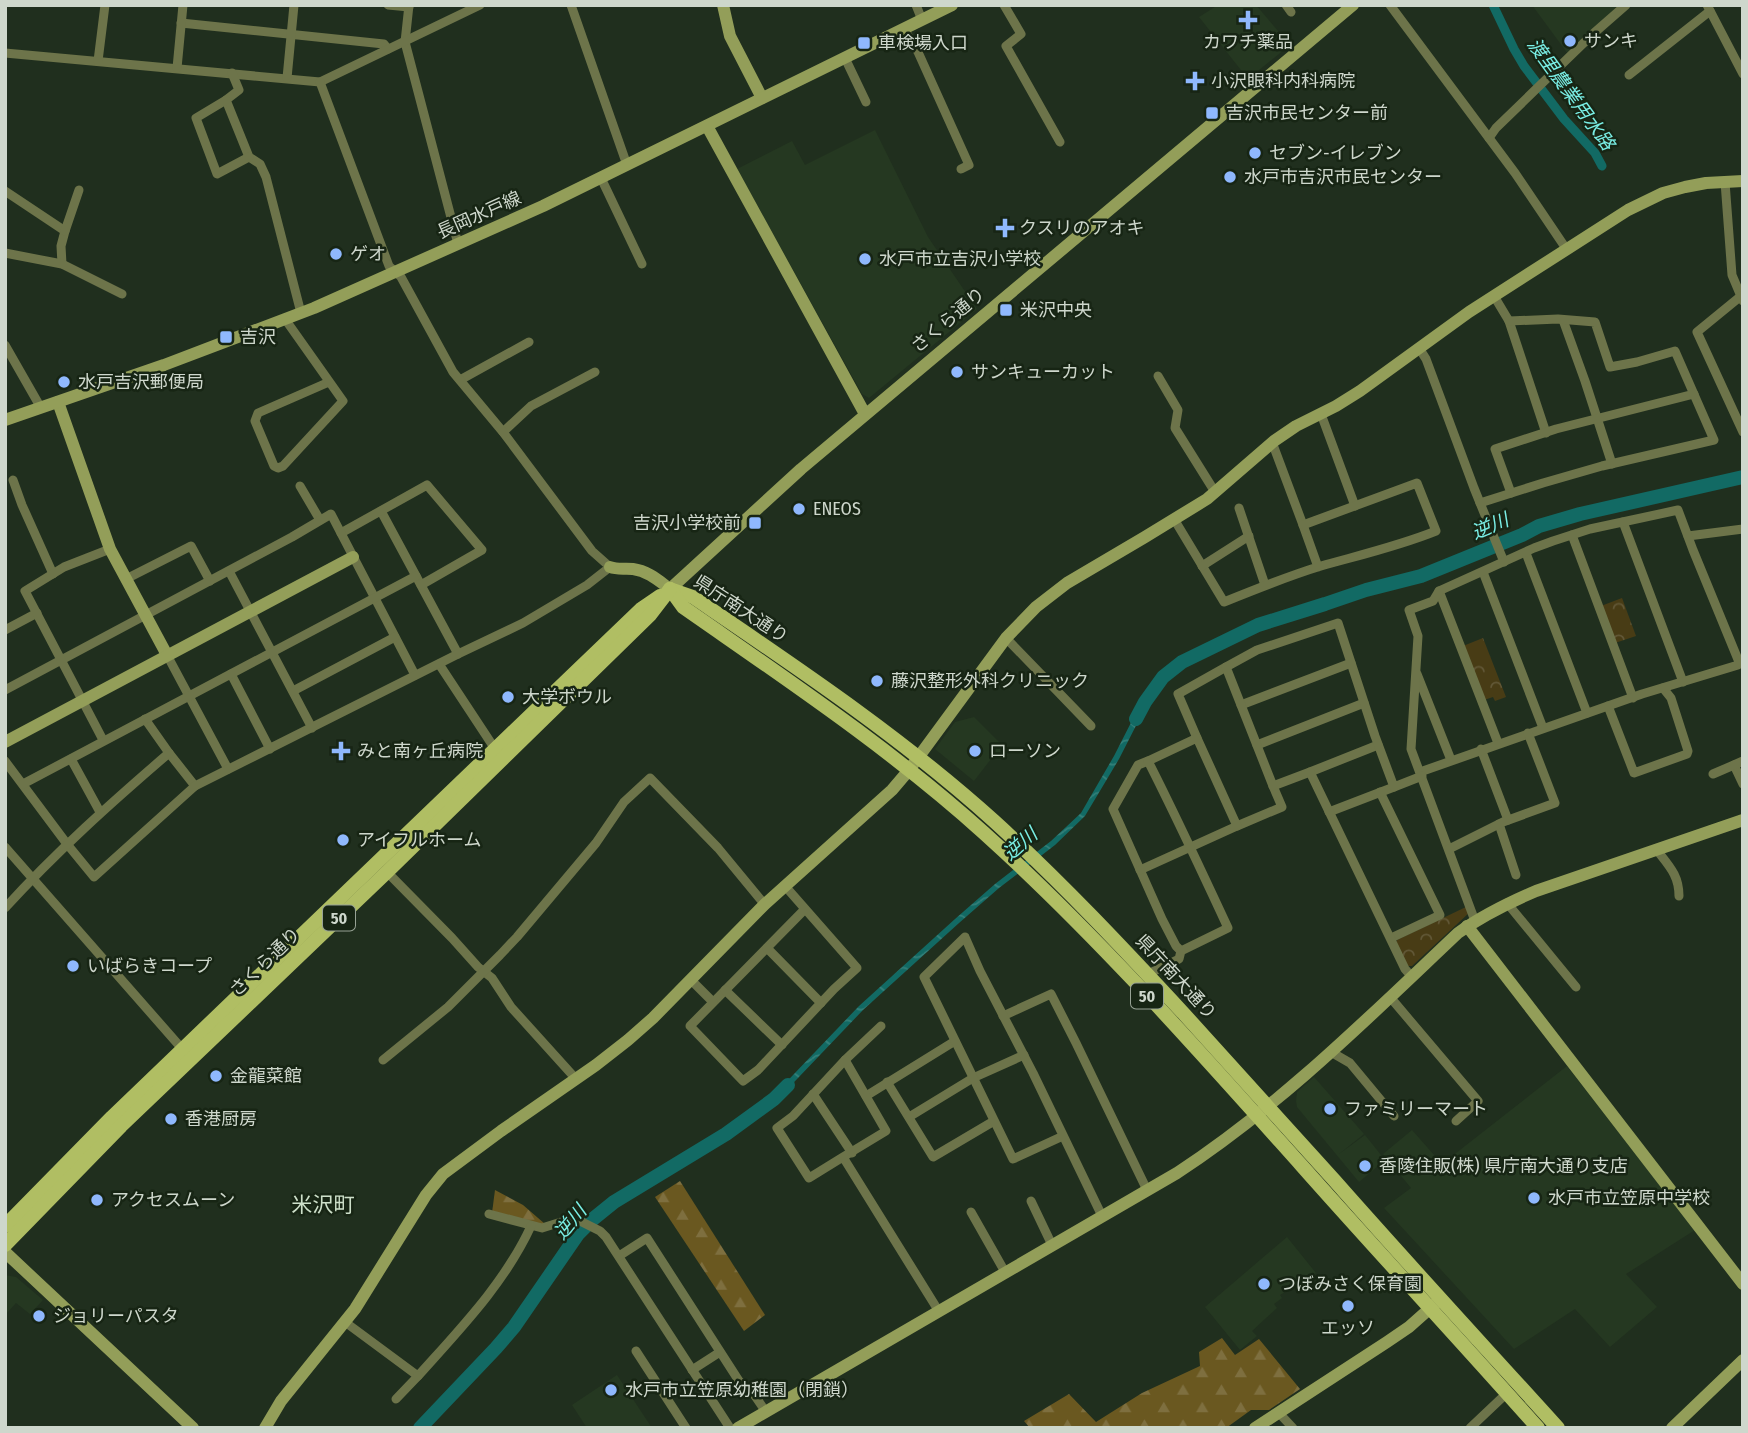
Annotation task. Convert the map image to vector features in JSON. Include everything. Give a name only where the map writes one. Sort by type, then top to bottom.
[{"type":"main road","name":"さくら通り","points":[[382,867],[495,749],[641,609],[670,589]]},
{"type":"main road","name":"さくら通り","points":[[5,1245],[187,1054],[650,615],[670,589]]},
{"type":"main road","name":"県庁南大通り","points":[[670,589],[693,597],[844,701],[918,757],[1044,867],[1148,974],[1269,1107],[1538,1428]]},
{"type":"main road","name":"県庁南大通り","points":[[670,589],[683,607],[909,770],[1013,859],[1093,937],[1435,1304],[1558,1428]]},
{"type":"main road","name":"さくら通り","points":[[5,1226],[112,1117],[187,1054]]},
{"type":"street","points":[[98,61],[105,5]]},
{"type":"street","points":[[177,68],[183,5]]},
{"type":"street","points":[[287,78],[294,5]]},
{"type":"street","points":[[388,5],[409,6],[405,41],[458,244]]},
{"type":"street","points":[[5,53],[320,82],[480,5]]},
{"type":"street","points":[[571,5],[627,165]]},
{"type":"street","points":[[723,5],[730,36],[762,98]]},
{"type":"street","points":[[916,5],[922,20]]},
{"type":"street","name":"長岡水戸線","points":[[5,420],[164,365],[301,313],[395,272],[543,206],[952,5]]},
{"type":"street","points":[[1004,5],[1021,34],[1006,46],[1060,142]]},
{"type":"street","name":"さくら通り","points":[[670,589],[765,500],[865,414],[1353,5]]},
{"type":"street","points":[[1390,5],[1515,173],[1567,250]]},
{"type":"street","points":[[1489,138],[1539,86],[1626,5]]},
{"type":"street","points":[[1629,75],[1709,8],[1743,74]]},
{"type":"street","points":[[181,23],[384,44],[388,49]]},
{"type":"street","points":[[904,29],[918,52],[970,165],[961,169]]},
{"type":"street","points":[[845,58],[866,102]]},
{"type":"street","points":[[232,73],[239,90],[197,118],[217,174],[249,157]]},
{"type":"street","points":[[320,82],[389,267],[401,277],[447,362],[592,551],[610,567],[641,571],[670,589]]},
{"type":"street","points":[[226,100],[249,157],[260,164],[265,177],[301,313]]},
{"type":"street","points":[[707,126],[865,414]]},
{"type":"street","points":[[601,178],[642,264]]},
{"type":"street","points":[[265,1428],[281,1401],[361,1301],[426,1195],[443,1174],[628,1040],[785,886],[892,790],[1006,638],[1042,601],[1215,492],[1272,442],[1364,389],[1494,296],[1628,210],[1644,201],[1685,187],[1743,181]]},
{"type":"street","points":[[1725,182],[1732,275],[1742,299],[1697,332],[1743,432]]},
{"type":"street","points":[[62,264],[61,247],[79,190]]},
{"type":"street","points":[[5,191],[65,231]]},
{"type":"street","points":[[5,253],[62,264],[122,295]]},
{"type":"street","points":[[1494,296],[1508,321],[1546,433]]},
{"type":"street","points":[[285,319],[343,401],[283,466],[274,466],[255,421],[258,413],[329,382]]},
{"type":"street","points":[[1563,320],[1612,464]]},
{"type":"street","points":[[1480,503],[1612,464],[1714,440],[1675,351],[1611,367],[1595,322],[1508,321]]},
{"type":"street","points":[[460,380],[529,342]]},
{"type":"street","points":[[5,345],[41,408]]},
{"type":"street","points":[[1419,348],[1426,359],[1503,559]]},
{"type":"street","points":[[503,432],[531,406],[595,372]]},
{"type":"street","points":[[1158,376],[1178,410],[1175,428],[1215,492]]},
{"type":"street","points":[[1511,493],[1495,449],[1598,418],[1694,394]]},
{"type":"street","points":[[58,402],[110,549],[228,769]]},
{"type":"street","points":[[1321,414],[1355,506]]},
{"type":"street","points":[[1272,442],[1318,567]]},
{"type":"street","points":[[13,480],[53,574]]},
{"type":"street","points":[[1174,519],[1224,602],[1318,567],[1410,542],[1436,531],[1417,483],[1303,525]]},
{"type":"street","points":[[23,784],[374,597],[482,550],[427,485],[341,533]]},
{"type":"street","points":[[300,486],[320,520]]},
{"type":"street","points":[[1239,508],[1265,585]]},
{"type":"street","points":[[1329,812],[1394,787],[1421,774],[1451,760],[1481,749],[1738,665],[1678,510],[1572,535],[1503,559],[1483,572],[1439,591],[1433,601],[1409,610],[1418,636],[1411,749],[1421,774],[1449,849],[1471,924],[1743,1284]]},
{"type":"street","points":[[381,511],[458,654]]},
{"type":"street","points":[[5,690],[331,514],[415,675]]},
{"type":"street","points":[[1623,522],[1683,682]]},
{"type":"street","points":[[1688,536],[1743,529]]},
{"type":"street","points":[[1572,535],[1633,698]]},
{"type":"street","points":[[1202,566],[1249,536]]},
{"type":"street","points":[[126,579],[191,546],[210,581]]},
{"type":"street","points":[[103,740],[25,591],[53,574],[110,549]]},
{"type":"street","points":[[1526,553],[1587,713]]},
{"type":"street","points":[[5,742],[353,557]]},
{"type":"street","points":[[6,765],[94,877],[195,786],[523,623],[587,585],[610,567]]},
{"type":"street","points":[[229,571],[312,728]]},
{"type":"street","points":[[1483,572],[1543,728]]},
{"type":"street","points":[[1439,591],[1498,743]]},
{"type":"street","points":[[5,630],[37,613]]},
{"type":"street","points":[[1237,826],[1178,694],[1256,650],[1338,623],[1394,787]]},
{"type":"street","points":[[293,691],[396,637]]},
{"type":"street","points":[[1006,638],[1091,726]]},
{"type":"street","points":[[1241,705],[1351,663]]},
{"type":"street","points":[[439,664],[495,749]]},
{"type":"street","points":[[1140,870],[1282,807],[1226,667]]},
{"type":"street","points":[[1416,671],[1451,760]]},
{"type":"street","points":[[231,674],[270,749]]},
{"type":"street","points":[[1608,706],[1634,773],[1687,754],[1671,698],[1663,688]]},
{"type":"street","points":[[1257,745],[1364,703]]},
{"type":"street","points":[[145,719],[195,786]]},
{"type":"street","points":[[1449,849],[1504,822],[1555,803],[1528,733]]},
{"type":"street","points":[[1181,951],[1162,919],[1113,809],[1138,765],[1197,738]]},
{"type":"street","points":[[1273,786],[1378,745]]},
{"type":"street","points":[[1481,749],[1504,822],[1516,875]]},
{"type":"street","points":[[5,908],[100,812],[169,753]]},
{"type":"street","points":[[71,758],[100,812]]},
{"type":"street","points":[[1148,761],[1228,928],[1181,951],[1179,959],[1148,974]]},
{"type":"street","points":[[1713,774],[1738,763],[1743,784]]},
{"type":"street","points":[[1310,772],[1405,969],[1412,977]]},
{"type":"street","points":[[383,1060],[448,1007],[517,937],[596,843],[624,802],[650,778],[718,848],[765,905]]},
{"type":"street","points":[[1380,792],[1440,915],[1391,938]]},
{"type":"street","points":[[738,1428],[1205,1154],[1269,1107],[1471,924],[1507,903],[1536,891],[1743,820]]},
{"type":"street","points":[[5,847],[187,1054]]},
{"type":"street","points":[[1657,849],[1677,877],[1679,896]]},
{"type":"street","points":[[382,867],[492,978],[511,1007],[576,1079]]},
{"type":"street","points":[[785,886],[806,909],[858,968],[758,1070],[743,1081],[690,1026],[806,909]]},
{"type":"street","points":[[1507,903],[1576,987]]},
{"type":"street","points":[[1063,1136],[1013,1159],[973,1079],[924,977],[965,937],[1024,1055],[1102,1216]]},
{"type":"street","points":[[767,948],[821,1003]]},
{"type":"street","points":[[691,979],[713,1002]]},
{"type":"street","points":[[725,990],[782,1045]]},
{"type":"street","points":[[1003,1016],[1051,994],[1147,1190]]},
{"type":"street","points":[[1390,997],[1478,1101],[1456,1121]]},
{"type":"street","points":[[845,1060],[887,1131],[809,1178],[777,1128],[793,1116],[845,1060],[881,1026]]},
{"type":"street","points":[[866,1096],[955,1041]]},
{"type":"street","points":[[1331,1052],[1350,1063],[1394,1116]]},
{"type":"street","points":[[909,1117],[973,1079],[1024,1055]]},
{"type":"street","points":[[887,1082],[933,1157],[994,1121]]},
{"type":"street","points":[[813,1094],[938,1310]]},
{"type":"street","points":[[1031,1201],[1052,1245]]},
{"type":"street","points":[[971,1212],[1005,1272]]},
{"type":"street","points":[[489,1214],[542,1228],[577,1219],[600,1231],[730,1428]]},
{"type":"street","points":[[396,1399],[485,1298],[524,1242],[531,1226]]},
{"type":"street","points":[[619,1256],[647,1238],[739,1381],[754,1393],[766,1412]]},
{"type":"street","points":[[5,1252],[193,1428]]},
{"type":"street","points":[[1255,1428],[1387,1342],[1435,1304]]},
{"type":"street","points":[[345,1322],[418,1377]]},
{"type":"street","points":[[636,1351],[686,1428]]},
{"type":"street","points":[[692,1370],[720,1352]]},
{"type":"street","points":[[1676,1426],[1743,1360]]},
{"type":"street","points":[[1470,1428],[1507,1393]]},
{"type":"street","points":[[1279,1412],[1293,1428]]},
{"type":"shaded area","points":[[1218,5],[1256,5],[1290,45],[1248,79],[1199,17]]},
{"type":"shaded area","name":"サンキ","points":[[1532,5],[1623,5],[1568,54]]},
{"type":"shaded area","name":"水戸市立吉沢小学校","points":[[875,130],[928,237],[977,309],[869,398],[862,394],[737,169],[792,141],[805,165]]},
{"type":"shaded area","points":[[974,717],[1006,749],[991,759],[974,781],[935,749],[955,722]]},
{"type":"shaded area","name":"水戸市立笠原中学校","points":[[1567,1066],[1695,1230],[1626,1274],[1657,1307],[1610,1347],[1575,1309],[1514,1349],[1384,1208],[1411,1188],[1383,1154],[1412,1130],[1442,1164]]},
{"type":"shaded area","points":[[1314,1077],[1364,1134],[1339,1154],[1365,1135],[1385,1160],[1359,1182],[1297,1107],[1297,1092]]},
{"type":"shaded area","name":"つぼみさく保育園","points":[[1287,1237],[1316,1273],[1280,1295],[1282,1298],[1274,1304],[1277,1308],[1252,1331],[1257,1336],[1240,1350],[1205,1307]]},
{"type":"shaded area","points":[[5,1275],[16,1277],[43,1300],[30,1314],[16,1303],[5,1315]]},
{"type":"shaded area","name":"水戸市立笠原幼稚園（閉鎖）","points":[[617,1375],[652,1428],[587,1428],[572,1405]]},
{"type":"green space","points":[[1622,598],[1636,636],[1615,643],[1601,606]]},
{"type":"green space","points":[[1483,638],[1506,697],[1495,701],[1493,697],[1484,700],[1463,646]]},
{"type":"green space","points":[[1468,906],[1470,912],[1412,966],[1408,966],[1397,940]]},
{"type":"green space","points":[[680,1181],[765,1315],[744,1331],[655,1197]]},
{"type":"green space","points":[[495,1190],[523,1205],[545,1224],[539,1225],[492,1213]]},
{"type":"green space","points":[[1222,1338],[1235,1355],[1259,1339],[1300,1389],[1269,1410],[1251,1410],[1226,1428],[1030,1428],[1024,1421],[1069,1394],[1096,1422],[1142,1393],[1200,1366],[1199,1352]]},
{"type":"water","points":[[1142,701],[1147,704],[1119,759],[1085,816],[1055,845],[999,888],[863,1010],[776,1101],[772,1097],[859,1006],[995,884],[1051,841],[1081,813]]},
{"type":"waterway","name":"渡里農業用水路","points":[[1493,5],[1524,66],[1564,119],[1595,153],[1602,166]]},
{"type":"waterway","name":"逆川","points":[[1136,719],[1163,677],[1182,662],[1258,625],[1366,590],[1421,576],[1539,526],[1743,477]]},
{"type":"waterway","name":"逆川","points":[[420,1428],[514,1327],[578,1234],[593,1219],[614,1202],[726,1134],[774,1099],[788,1085]]},
{"type":"place","name":"カワチ薬品","points":[[1248,20]]},
{"type":"place","name":"サンキ","points":[[1570,41]]},
{"type":"place","name":"車検場入口","points":[[864,43]]},
{"type":"place","name":"小沢眼科内科病院","points":[[1195,81]]},
{"type":"place","name":"吉沢市民センター前","points":[[1212,113]]},
{"type":"place","name":"セブン-イレブン","points":[[1255,153]]},
{"type":"place","name":"水戸市吉沢市民センター","points":[[1230,177]]},
{"type":"place","name":"クスリのアオキ","points":[[1005,228]]},
{"type":"place","name":"ゲオ","points":[[336,254]]},
{"type":"place","name":"水戸市立吉沢小学校","points":[[865,259]]},
{"type":"place","name":"米沢中央","points":[[1006,310]]},
{"type":"place","name":"吉沢","points":[[226,337]]},
{"type":"place","name":"サンキューカット","points":[[957,372]]},
{"type":"place","name":"水戸吉沢郵便局","points":[[64,382]]},
{"type":"place","name":"ENEOS","points":[[799,509]]},
{"type":"place","name":"吉沢小学校前","points":[[755,523]]},
{"type":"place","name":"藤沢整形外科クリニック","points":[[877,681]]},
{"type":"place","name":"大学ボウル","points":[[508,697]]},
{"type":"place","name":"みと南ヶ丘病院","points":[[341,751]]},
{"type":"place","name":"ローソン","points":[[975,751]]},
{"type":"place","name":"アイフルホーム","points":[[343,840]]},
{"type":"place","name":"いばらきコープ","points":[[73,966]]},
{"type":"place","name":"金龍菜館","points":[[216,1076]]},
{"type":"place","name":"ファミリーマート","points":[[1330,1109]]},
{"type":"place","name":"香港厨房","points":[[171,1119]]},
{"type":"place","name":"香陵住販(株) 県庁南大通り支店","points":[[1365,1166]]},
{"type":"place","name":"水戸市立笠原中学校","points":[[1534,1198]]},
{"type":"place","name":"アクセスムーン","points":[[97,1200]]},
{"type":"place","name":"つぼみさく保育園","points":[[1264,1284]]},
{"type":"place","name":"エッソ","points":[[1348,1306]]},
{"type":"place","name":"ジョリーパスタ","points":[[39,1316]]},
{"type":"place","name":"水戸市立笠原幼稚園（閉鎖）","points":[[611,1390]]},
{"type":"district","name":"米沢町","points":[[323,1205]]}]
